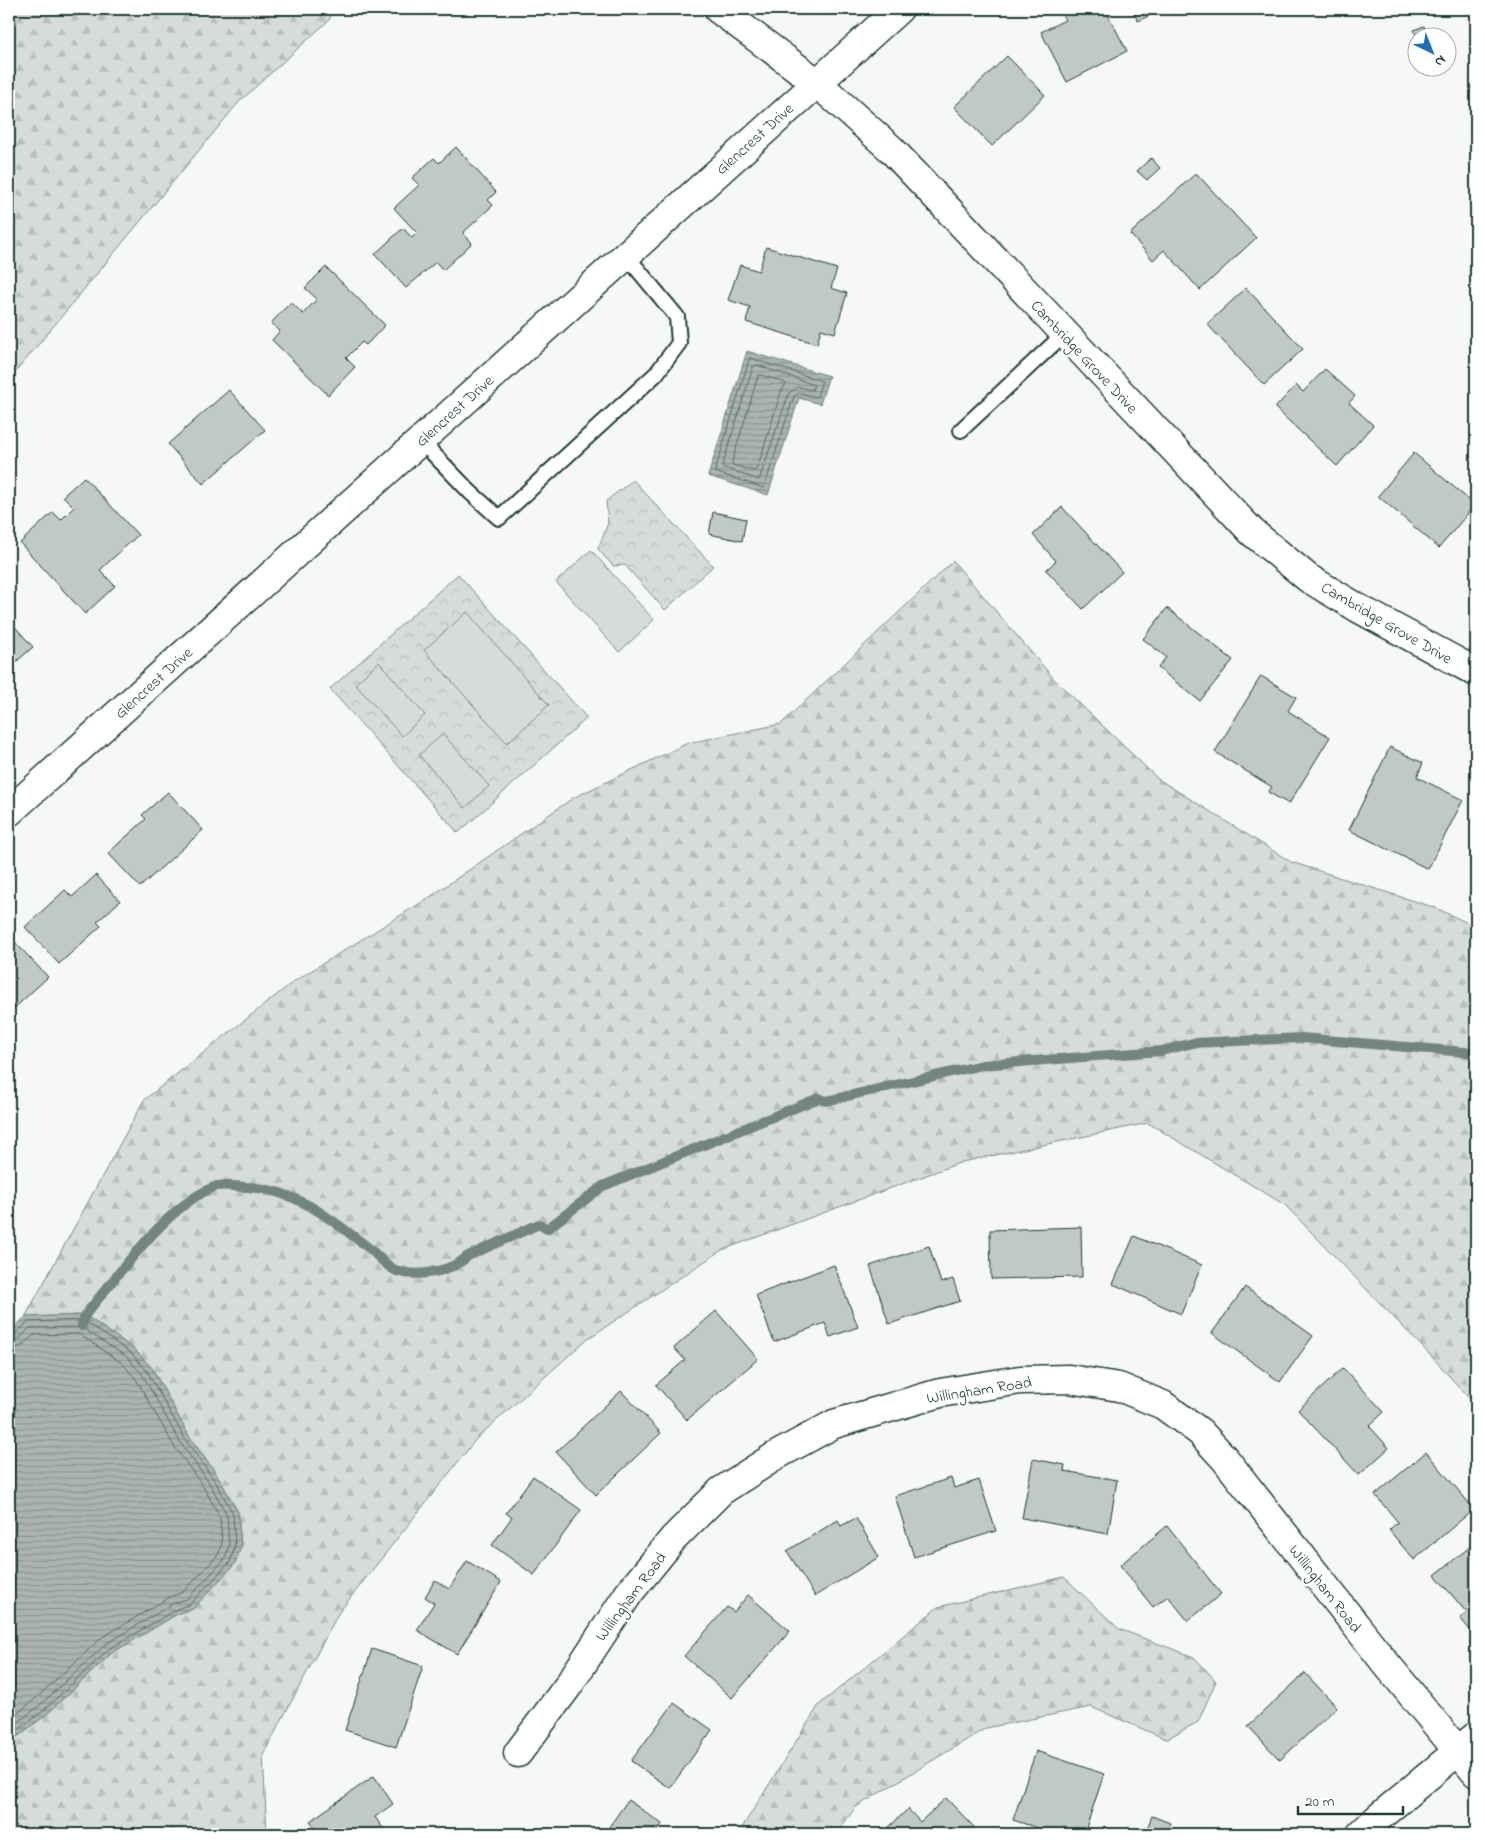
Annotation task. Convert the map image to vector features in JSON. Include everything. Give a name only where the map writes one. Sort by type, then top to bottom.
[{"type":"street","name":"Cambridge Grove Drive","points":[[718,9],[816,82],[891,149],[1252,532],[1308,578],[1358,608],[1476,672]]},
{"type":"street","name":"Glencrest Drive","points":[[9,812],[625,254],[899,9]]},
{"type":"street","name":"Willingham Road","points":[[518,1753],[568,1686],[629,1593],[673,1539],[721,1491],[777,1455],[834,1424],[940,1393],[1020,1380],[1069,1379],[1120,1387],[1163,1406],[1200,1432],[1225,1459],[1384,1661],[1467,1742],[1476,1772]]},
{"type":"street","points":[[1361,1834],[1467,1742]]},
{"type":"lane","points":[[420,440],[499,518],[656,374],[679,343],[677,317],[625,254]]},
{"type":"lane","points":[[961,430],[1064,334]]},
{"type":"green space","points":[[9,9],[334,9],[329,20],[239,102],[9,380]]},
{"type":"green space","points":[[633,480],[713,566],[665,610],[625,565],[613,566],[598,549],[608,523],[606,501]]},
{"type":"green space","points":[[591,550],[654,620],[619,652],[556,582]]},
{"type":"green space","points":[[953,561],[1054,679],[1158,779],[1291,862],[1436,908],[1476,927],[1476,1406],[1434,1359],[1285,1205],[1148,1123],[962,1162],[722,1250],[587,1339],[477,1438],[339,1612],[263,1755],[267,1834],[9,1834],[9,1743],[46,1715],[112,1653],[179,1613],[193,1609],[241,1547],[238,1512],[219,1478],[189,1436],[152,1368],[134,1349],[85,1315],[25,1317],[144,1100],[293,982],[427,899],[573,798],[688,743],[781,724]]},
{"type":"green space","points":[[458,574],[587,718],[458,833],[330,689]]},
{"type":"green space","points":[[467,612],[549,705],[507,743],[424,650]]},
{"type":"green space","points":[[379,662],[425,715],[402,736],[355,684]]},
{"type":"green space","points":[[443,734],[489,786],[465,808],[419,755]]},
{"type":"green space","points":[[1064,1577],[1119,1629],[1194,1657],[1216,1681],[1198,1722],[1166,1739],[1091,1707],[986,1728],[856,1807],[836,1834],[738,1834],[819,1705],[938,1607]]},
{"type":"water","points":[[747,351],[829,376],[820,404],[799,398],[768,495],[708,476]]},
{"type":"water","points":[[85,1315],[134,1349],[152,1368],[189,1436],[219,1478],[238,1512],[241,1547],[235,1564],[193,1609],[179,1613],[112,1653],[46,1715],[9,1743],[9,1333],[25,1317]]},
{"type":"building","points":[[1059,9],[1105,9],[1127,51],[1067,82],[1041,32],[1065,20]]},
{"type":"building","points":[[1132,9],[1163,9],[1138,21]]},
{"type":"building","points":[[1007,56],[1045,95],[992,146],[954,107]]},
{"type":"building","points":[[456,147],[496,192],[488,200],[493,205],[463,233],[472,243],[443,270],[436,262],[406,288],[375,254],[403,228],[412,238],[417,233],[394,208],[419,185],[412,178],[434,158],[439,163]]},
{"type":"building","points":[[1151,158],[1160,168],[1147,180],[1137,171]]},
{"type":"building","points":[[1196,173],[1256,238],[1200,290],[1164,250],[1153,260],[1130,234]]},
{"type":"building","points":[[766,247],[837,269],[831,288],[847,293],[835,333],[821,329],[817,344],[746,322],[750,307],[728,300],[740,265],[759,271]]},
{"type":"building","points":[[326,267],[385,325],[366,345],[362,342],[346,358],[355,367],[328,395],[272,340],[280,331],[271,323],[291,302],[303,314],[317,299],[305,288]]},
{"type":"building","points":[[1246,288],[1303,349],[1264,385],[1207,324]]},
{"type":"building","points":[[1325,369],[1355,396],[1349,403],[1373,425],[1337,466],[1275,408],[1296,385],[1303,392]]},
{"type":"building","points":[[229,390],[265,430],[203,484],[168,444]]},
{"type":"building","points":[[1414,453],[1475,505],[1439,548],[1378,496]]},
{"type":"building","points":[[84,477],[138,535],[100,570],[115,586],[85,614],[20,543],[53,512],[61,520],[74,507],[63,496]]},
{"type":"building","points":[[1062,507],[1122,572],[1083,609],[1046,570],[1056,561],[1033,535]]},
{"type":"building","points":[[713,512],[746,519],[742,541],[709,534]]},
{"type":"building","points":[[1167,608],[1233,660],[1200,701],[1158,668],[1166,657],[1143,639]]},
{"type":"building","points":[[9,620],[33,647],[9,668]]},
{"type":"building","points":[[1261,676],[1296,697],[1288,711],[1330,737],[1289,804],[1268,792],[1272,787],[1215,752]]},
{"type":"building","points":[[1390,747],[1423,763],[1417,777],[1463,800],[1428,869],[1349,830]]},
{"type":"building","points":[[168,792],[203,830],[140,887],[108,853],[146,819],[142,815]]},
{"type":"building","points":[[96,875],[120,901],[97,922],[101,926],[59,964],[25,927],[65,890],[72,897]]},
{"type":"building","points":[[9,938],[48,977],[9,1013]]},
{"type":"building","points":[[1081,1227],[1082,1277],[991,1279],[990,1230]]},
{"type":"building","points":[[1134,1236],[1202,1265],[1181,1314],[1113,1284]]},
{"type":"building","points":[[929,1246],[941,1283],[953,1279],[960,1301],[889,1324],[870,1266]]},
{"type":"building","points":[[834,1265],[858,1327],[830,1337],[825,1323],[774,1342],[756,1295]]},
{"type":"building","points":[[1245,1287],[1313,1336],[1280,1382],[1212,1333]]},
{"type":"building","points":[[716,1311],[758,1359],[687,1420],[656,1385],[685,1360],[674,1348]]},
{"type":"building","points":[[1343,1368],[1384,1412],[1369,1426],[1389,1448],[1359,1475],[1298,1410]]},
{"type":"building","points":[[621,1391],[661,1433],[596,1495],[556,1452]]},
{"type":"building","points":[[1426,1452],[1474,1509],[1414,1560],[1389,1530],[1398,1522],[1375,1495]]},
{"type":"building","points":[[1033,1459],[1065,1465],[1064,1471],[1117,1480],[1108,1534],[1022,1518]]},
{"type":"building","points":[[533,1476],[581,1510],[534,1575],[492,1545],[512,1517],[506,1513]]},
{"type":"building","points":[[951,1478],[954,1488],[979,1480],[996,1531],[914,1557],[895,1496]]},
{"type":"building","points":[[856,1518],[879,1557],[815,1596],[787,1551],[838,1520],[841,1526]]},
{"type":"building","points":[[1167,1526],[1221,1594],[1188,1621],[1168,1596],[1153,1607],[1120,1565]]},
{"type":"building","points":[[1476,1542],[1476,1637],[1460,1618],[1467,1613],[1435,1575]]},
{"type":"building","points":[[467,1561],[501,1582],[457,1654],[417,1630],[434,1603],[425,1597],[435,1580],[449,1589]]},
{"type":"building","points":[[748,1595],[790,1631],[732,1698],[684,1656],[727,1607],[734,1612]]},
{"type":"building","points":[[372,1649],[423,1666],[396,1747],[345,1730]]},
{"type":"building","points":[[1305,1673],[1337,1707],[1280,1760],[1248,1726]]},
{"type":"building","points":[[674,1703],[712,1730],[670,1788],[631,1761]]},
{"type":"building","points":[[1036,1751],[1104,1774],[1084,1834],[1056,1834],[1013,1820]]},
{"type":"building","points":[[374,1776],[393,1804],[375,1817],[387,1834],[319,1834],[310,1821]]},
{"type":"building","points":[[946,1798],[974,1827],[966,1834],[894,1834],[888,1828],[908,1809],[920,1822]]},
{"type":"building","points":[[628,1800],[662,1824],[655,1834],[604,1834]]},
{"type":"building","points":[[1152,1816],[1170,1823],[1166,1834],[1145,1834]]},
{"type":"waterway","points":[[82,1326],[85,1315],[162,1224],[180,1208],[217,1186],[228,1185],[265,1189],[298,1200],[342,1227],[392,1269],[418,1274],[436,1272],[454,1266],[468,1256],[539,1224],[547,1229],[603,1186],[819,1098],[826,1101],[982,1065],[1161,1051],[1193,1043],[1302,1038],[1476,1053]]}]
